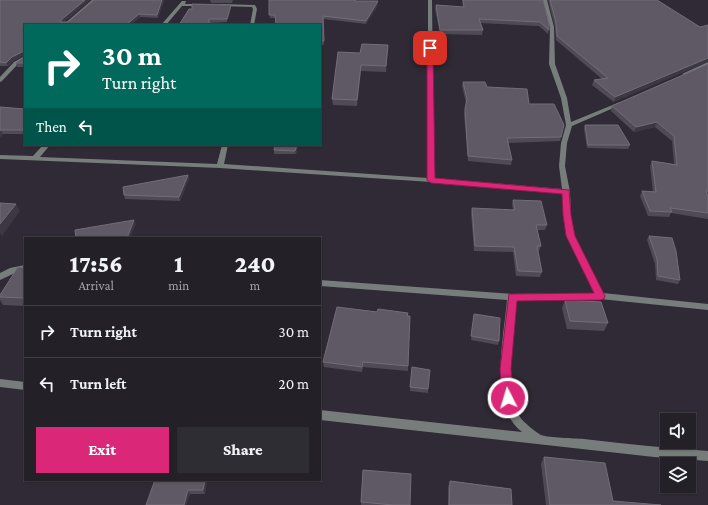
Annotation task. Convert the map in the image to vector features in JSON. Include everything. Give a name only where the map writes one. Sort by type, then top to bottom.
[{"type":"street","points":[[66,24],[94,0]]},
{"type":"street","points":[[164,24],[186,0]]},
{"type":"street","points":[[430,0],[431,180]]},
{"type":"street","points":[[545,0],[552,27],[552,64],[564,98],[569,125],[564,143],[562,166],[566,192],[567,215],[571,236],[600,296]]},
{"type":"street","points":[[182,5],[204,5]]},
{"type":"street","points":[[219,5],[253,6],[255,9],[252,24]]},
{"type":"street","points":[[0,80],[16,63],[24,59]]},
{"type":"street","points":[[682,76],[708,64]]},
{"type":"street","points":[[569,125],[627,100]]},
{"type":"street","points":[[34,159],[46,146]]},
{"type":"street","points":[[220,166],[225,146]]},
{"type":"street","points":[[0,157],[220,166],[431,180],[566,192]]},
{"type":"street","points":[[0,277],[13,270],[24,268]]},
{"type":"street","points":[[321,284],[512,297],[600,296],[708,307]]},
{"type":"street","points":[[512,297],[506,369],[508,398],[517,421],[538,439]]},
{"type":"street","points":[[0,384],[24,386]]},
{"type":"street","points":[[321,415],[654,452],[708,456]]},
{"type":"building","points":[[0,0],[85,0],[61,20],[61,22],[68,22],[94,0],[162,0],[157,15],[139,14],[127,24],[24,24],[24,51],[12,57],[6,63],[0,62]]},
{"type":"building","points":[[269,0],[378,1],[366,21],[323,16],[324,41],[321,41],[321,24],[276,24],[275,15],[269,15]]},
{"type":"building","points":[[463,0],[543,0],[549,23],[549,30],[540,22],[479,19],[483,30],[440,30],[436,5],[464,7]]},
{"type":"building","points":[[550,0],[657,0],[700,27],[708,25],[708,58],[615,97],[594,80],[608,78],[557,36],[556,22]]},
{"type":"building","points":[[192,4],[231,5],[227,19],[209,19],[209,24],[180,24],[189,9],[192,9]]},
{"type":"building","points":[[362,44],[388,45],[386,66],[361,65],[357,100],[332,99],[338,52],[360,53]]},
{"type":"building","points":[[24,57],[24,63],[16,63]]},
{"type":"building","points":[[708,64],[708,191],[706,191],[708,197],[708,213],[670,208],[672,212],[650,211],[642,191],[656,192],[652,161],[677,165],[674,136],[657,122],[636,127],[612,106]]},
{"type":"building","points":[[463,82],[485,82],[487,87],[527,89],[529,104],[554,104],[564,125],[561,137],[507,138],[512,160],[468,156],[465,109],[467,99]]},
{"type":"building","points":[[0,107],[24,109],[24,130],[0,131]]},
{"type":"building","points":[[585,125],[618,125],[630,145],[588,145]]},
{"type":"building","points":[[275,146],[297,146],[295,151],[274,150]]},
{"type":"building","points":[[188,175],[179,197],[124,195],[123,187]]},
{"type":"building","points":[[513,200],[541,201],[547,225],[536,225],[541,246],[537,246],[542,272],[518,271],[514,247],[475,246],[472,208],[515,210]]},
{"type":"building","points":[[0,203],[16,204],[0,224]]},
{"type":"building","points":[[134,220],[127,237],[76,237],[75,230]]},
{"type":"building","points":[[649,236],[672,238],[676,251],[680,280],[658,276],[657,259]]},
{"type":"building","points":[[18,267],[24,268],[24,298],[0,297]]},
{"type":"building","points":[[565,300],[601,302],[608,323],[570,321]]},
{"type":"building","points":[[337,307],[377,312],[378,309],[408,313],[407,316],[410,316],[408,366],[363,362],[362,367],[323,362]]},
{"type":"building","points":[[474,314],[500,318],[499,341],[471,336]]},
{"type":"building","points":[[412,367],[430,370],[428,389],[410,387]]},
{"type":"building","points":[[544,457],[605,463],[613,501],[661,505],[550,505]]},
{"type":"building","points":[[363,470],[411,474],[410,505],[361,502]]},
{"type":"building","points":[[155,481],[205,481],[203,490],[188,490],[184,505],[146,505]]},
{"type":"building","points":[[450,481],[511,489],[512,505],[449,505]]},
{"type":"route","points":[[430,48],[431,180],[566,192],[567,215],[571,236],[600,296],[512,297],[506,369],[508,398]]}]
